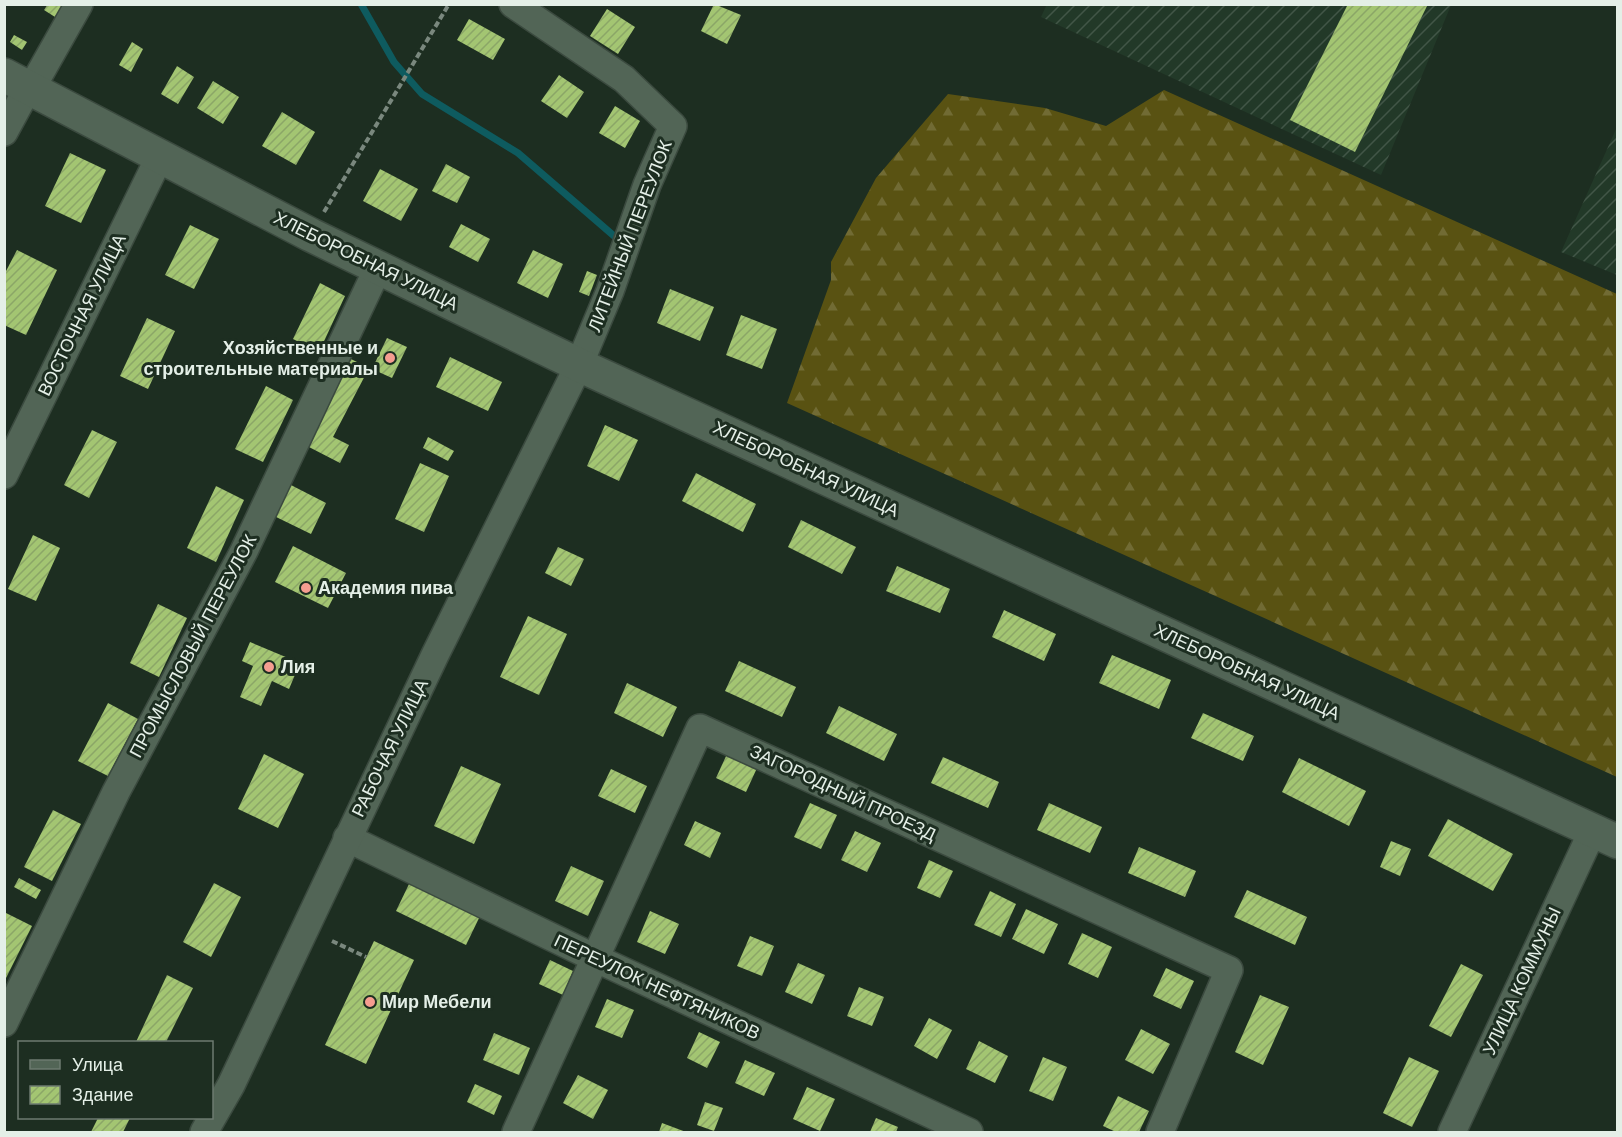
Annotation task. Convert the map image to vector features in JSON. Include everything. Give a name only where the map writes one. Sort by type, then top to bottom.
[{"type":"main road","name":"ХЛЕБОРОБНАЯ УЛИЦА","points":[[21,84],[311,235],[579,366],[1605,836]]},
{"type":"street","points":[[4,132],[21,84],[79,4]]},
{"type":"street","name":"ЛИТЕЙНЫЙ ПЕРЕУЛОК","points":[[513,4],[624,79],[673,126],[647,185],[610,291],[579,366]]},
{"type":"street","name":"ВОСТОЧНАЯ УЛИЦА","points":[[4,475],[160,156]]},
{"type":"street","name":"ПРОМЫСЛОВЫЙ ПЕРЕУЛОК","points":[[4,1023],[116,792],[244,551],[378,268]]},
{"type":"street","name":"РАБОЧАЯ УЛИЦА","points":[[213,1116],[231,1084],[347,838],[579,366]]},
{"type":"street","name":"ЗАГОРОДНЫЙ ПРОЕЗД","points":[[516,1132],[597,959],[700,728],[1229,970],[1160,1132]]},
{"type":"street","name":"УЛИЦА КОММУНЫ","points":[[1452,1132],[1605,836]]},
{"type":"street","name":"ПЕРЕУЛОК НЕФТЯНИКОВ","points":[[347,838],[597,959],[969,1132]]},
{"type":"path","points":[[311,235],[449,4]]},
{"type":"path","points":[[332,941],[366,957]]},
{"type":"shaded area","points":[[1047,4],[1451,5],[1381,175],[1041,17]]},
{"type":"shaded area","points":[[1617,127],[1617,275],[1561,252]]},
{"type":"green space","points":[[1164,90],[1617,294],[1617,777],[787,403],[831,280],[831,262],[876,178],[948,94],[1045,108],[1106,126]]},
{"type":"building","points":[[48,4],[63,4],[55,17],[44,10]]},
{"type":"building","points":[[714,4],[741,15],[727,44],[701,31]]},
{"type":"building","points":[[1348,4],[1428,4],[1355,152],[1290,120]]},
{"type":"building","points":[[607,9],[635,27],[618,54],[590,36]]},
{"type":"building","points":[[469,19],[505,39],[493,60],[457,40]]},
{"type":"building","points":[[14,35],[27,42],[22,50],[10,42]]},
{"type":"building","points":[[132,42],[143,49],[131,72],[119,65]]},
{"type":"building","points":[[177,66],[194,77],[178,104],[161,94]]},
{"type":"building","points":[[559,75],[584,92],[567,118],[541,101]]},
{"type":"building","points":[[213,81],[239,97],[223,124],[197,108]]},
{"type":"building","points":[[615,106],[640,121],[625,148],[599,133]]},
{"type":"building","points":[[282,112],[315,132],[296,165],[262,146]]},
{"type":"building","points":[[70,153],[106,170],[81,223],[45,206]]},
{"type":"building","points":[[446,164],[470,177],[457,203],[432,191]]},
{"type":"building","points":[[380,169],[418,189],[401,221],[363,201]]},
{"type":"building","points":[[461,224],[490,239],[478,262],[449,247]]},
{"type":"building","points":[[190,225],[219,239],[194,289],[165,275]]},
{"type":"building","points":[[17,250],[57,270],[26,335],[4,325],[4,275]]},
{"type":"building","points":[[533,250],[563,264],[548,298],[517,283]]},
{"type":"building","points":[[587,271],[597,275],[589,296],[579,292]]},
{"type":"building","points":[[320,283],[345,296],[319,352],[293,339]]},
{"type":"building","points":[[670,289],[714,307],[700,341],[657,323]]},
{"type":"building","points":[[741,315],[777,329],[762,369],[726,355]]},
{"type":"building","points":[[147,318],[175,331],[148,389],[120,376]]},
{"type":"building","points":[[387,338],[407,347],[392,378],[372,369]]},
{"type":"building","points":[[450,357],[502,382],[488,411],[436,387]]},
{"type":"building","points":[[351,359],[369,368],[333,437],[349,445],[340,463],[307,446]]},
{"type":"building","points":[[266,386],[293,400],[263,462],[235,449]]},
{"type":"building","points":[[605,425],[638,440],[619,481],[587,466]]},
{"type":"building","points":[[92,430],[117,442],[89,498],[64,485]]},
{"type":"building","points":[[428,437],[454,451],[448,461],[423,448]]},
{"type":"building","points":[[420,463],[449,476],[424,532],[395,519]]},
{"type":"building","points":[[696,473],[756,504],[743,532],[682,501]]},
{"type":"building","points":[[287,483],[326,503],[311,534],[272,515]]},
{"type":"building","points":[[216,486],[244,500],[216,562],[187,548]]},
{"type":"building","points":[[801,520],[856,547],[842,574],[788,547]]},
{"type":"building","points":[[33,535],[60,548],[36,601],[8,589]]},
{"type":"building","points":[[293,546],[346,573],[328,608],[275,582]]},
{"type":"building","points":[[558,547],[584,559],[571,586],[545,573]]},
{"type":"building","points":[[897,566],[950,589],[940,613],[886,591]]},
{"type":"building","points":[[158,604],[187,618],[159,677],[130,663]]},
{"type":"building","points":[[1004,610],[1056,634],[1044,661],[992,637]]},
{"type":"building","points":[[528,616],[567,634],[539,695],[500,677]]},
{"type":"building","points":[[250,642],[300,663],[289,689],[272,681],[261,706],[240,697],[253,666],[242,661]]},
{"type":"building","points":[[1112,655],[1171,680],[1159,709],[1099,683]]},
{"type":"building","points":[[739,661],[796,687],[782,717],[725,691]]},
{"type":"building","points":[[627,683],[677,707],[663,737],[614,713]]},
{"type":"building","points":[[108,703],[138,719],[108,776],[78,761]]},
{"type":"building","points":[[839,706],[897,734],[884,761],[826,733]]},
{"type":"building","points":[[1203,713],[1254,736],[1243,761],[1191,738]]},
{"type":"building","points":[[264,754],[304,774],[278,828],[238,809]]},
{"type":"building","points":[[727,754],[757,768],[746,792],[716,778]]},
{"type":"building","points":[[943,757],[999,782],[988,808],[931,783]]},
{"type":"building","points":[[1299,758],[1366,791],[1349,826],[1282,792]]},
{"type":"building","points":[[461,766],[501,784],[474,844],[434,826]]},
{"type":"building","points":[[611,769],[647,786],[635,813],[598,796]]},
{"type":"building","points":[[810,803],[837,815],[821,849],[794,837]]},
{"type":"building","points":[[1049,803],[1102,827],[1090,853],[1037,830]]},
{"type":"building","points":[[53,810],[81,824],[52,881],[24,867]]},
{"type":"building","points":[[1448,819],[1513,854],[1493,891],[1428,856]]},
{"type":"building","points":[[695,821],[721,833],[710,858],[684,845]]},
{"type":"building","points":[[855,831],[881,843],[867,872],[841,860]]},
{"type":"building","points":[[1391,841],[1411,849],[1400,876],[1380,867]]},
{"type":"building","points":[[1139,847],[1196,871],[1185,897],[1128,873]]},
{"type":"building","points":[[929,860],[953,871],[940,898],[917,888]]},
{"type":"building","points":[[571,866],[604,881],[588,916],[555,901]]},
{"type":"building","points":[[19,878],[41,890],[36,899],[14,887]]},
{"type":"building","points":[[410,882],[480,916],[466,945],[396,911]]},
{"type":"building","points":[[214,883],[241,897],[211,957],[183,942]]},
{"type":"building","points":[[1247,890],[1307,917],[1295,945],[1234,917]]},
{"type":"building","points":[[990,891],[1016,904],[1001,937],[974,925]]},
{"type":"building","points":[[1026,909],[1058,924],[1044,954],[1012,939]]},
{"type":"building","points":[[650,911],[679,924],[665,954],[637,942]]},
{"type":"building","points":[[4,912],[32,926],[4,982]]},
{"type":"building","points":[[1082,933],[1112,947],[1098,978],[1068,964]]},
{"type":"building","points":[[750,936],[774,946],[762,976],[737,966]]},
{"type":"building","name":"Мир Мебели","points":[[374,941],[414,960],[366,1064],[325,1045]]},
{"type":"building","points":[[550,960],[573,971],[563,995],[539,984]]},
{"type":"building","points":[[798,963],[825,975],[812,1004],[785,992]]},
{"type":"building","points":[[1461,964],[1483,975],[1451,1037],[1429,1026]]},
{"type":"building","points":[[1166,968],[1194,981],[1181,1009],[1153,996]]},
{"type":"building","points":[[167,975],[193,988],[166,1041],[136,1041]]},
{"type":"building","points":[[859,987],[884,997],[872,1026],[847,1016]]},
{"type":"building","points":[[1260,995],[1289,1007],[1263,1065],[1235,1052]]},
{"type":"building","points":[[607,999],[634,1010],[622,1038],[595,1027]]},
{"type":"building","points":[[929,1018],[952,1030],[937,1059],[914,1046]]},
{"type":"building","points":[[1141,1029],[1170,1044],[1153,1074],[1125,1060]]},
{"type":"building","points":[[699,1032],[720,1042],[707,1068],[687,1058]]},
{"type":"building","points":[[494,1033],[530,1048],[519,1075],[483,1060]]},
{"type":"building","points":[[979,1041],[1008,1056],[995,1083],[966,1069]]},
{"type":"building","points":[[1043,1057],[1067,1067],[1053,1101],[1029,1091]]},
{"type":"building","points":[[1409,1057],[1439,1071],[1412,1127],[1383,1113]]},
{"type":"building","points":[[745,1060],[775,1073],[764,1096],[735,1083]]},
{"type":"building","points":[[578,1075],[608,1090],[593,1119],[563,1103]]},
{"type":"building","points":[[475,1084],[502,1096],[494,1115],[467,1102]]},
{"type":"building","points":[[807,1087],[835,1099],[820,1131],[793,1119]]},
{"type":"building","points":[[1118,1096],[1149,1111],[1139,1132],[1116,1132],[1103,1126]]},
{"type":"building","points":[[705,1102],[723,1108],[714,1131],[697,1125]]},
{"type":"building","points":[[876,1118],[898,1127],[896,1132],[870,1132]]},
{"type":"building","points":[[98,1119],[130,1119],[123,1132],[91,1132]]},
{"type":"building","points":[[662,1123],[686,1132],[659,1132]]},
{"type":"waterway","points":[[361,4],[394,62],[422,94],[518,153],[621,242]]},
{"type":"place","name":"Хозяйственные и строительные материалы","points":[[390,358]]},
{"type":"place","name":"Академия пива","points":[[306,588]]},
{"type":"place","name":"Лия","points":[[269,667]]},
{"type":"place","name":"Мир Мебели","points":[[370,1002]]}]
